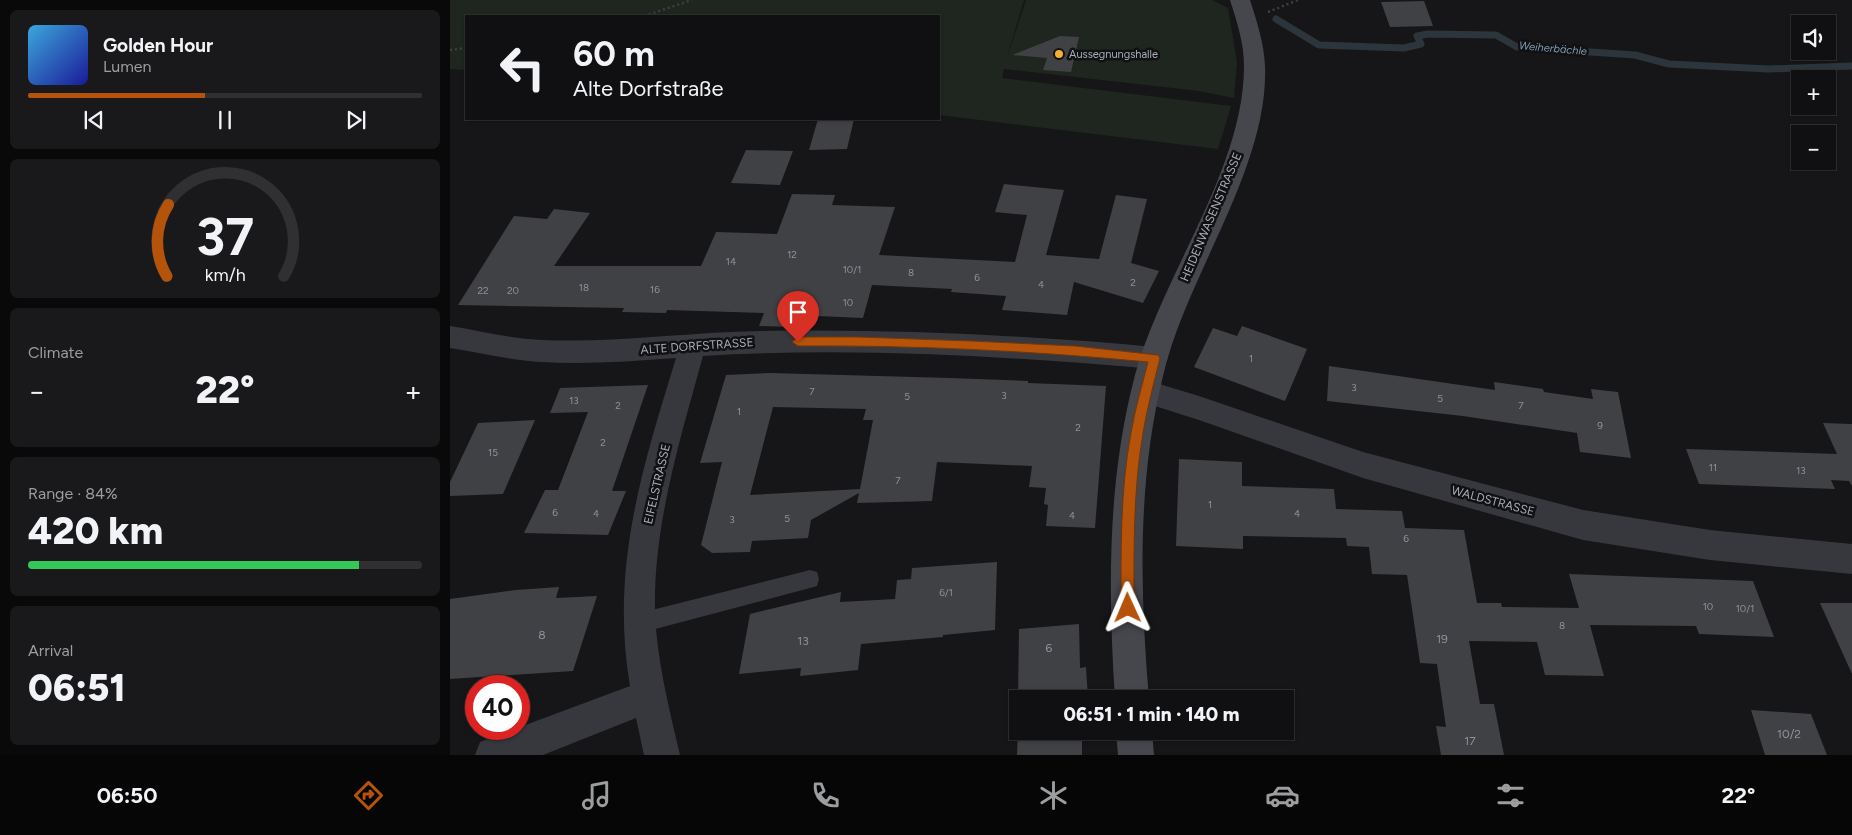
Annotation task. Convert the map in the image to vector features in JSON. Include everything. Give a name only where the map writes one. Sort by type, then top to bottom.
[{"type":"street","points":[[1240,0],[1250,20]]},
{"type":"street","name":"HEIDENWASENSTRASSE","points":[[1132,690],[1127,533],[1133,463],[1154,358],[1172,308],[1235,166],[1248,123],[1255,72],[1250,20]]},
{"type":"street","name":"ALTE DORFSTRASSE","points":[[450,337],[509,348],[542,351],[692,348],[759,342],[858,341],[1075,351],[1154,358]]},
{"type":"street","name":"EIFELSTRASSE","points":[[662,755],[649,696],[640,623],[640,578],[644,542],[663,456],[692,348]]},
{"type":"street","name":"WALDSTRASSE","points":[[1146,392],[1224,416],[1363,465],[1583,524],[1645,536],[1748,550],[1852,559]]},
{"type":"street","points":[[493,755],[556,733],[649,696]]},
{"type":"street","points":[[1135,740],[1136,755]]},
{"type":"lane","points":[[640,623],[810,579]]},
{"type":"path","points":[[647,15],[692,0]]},
{"type":"path","points":[[1250,20],[1298,0]]},
{"type":"path","points":[[450,50],[465,48]]},
{"type":"shaded area","points":[[450,0],[1024,0],[1006,61],[1026,0],[1212,0],[1228,8],[1237,62],[1234,98],[1199,91],[1004,69],[1002,78],[1231,106],[1218,149],[940,115],[940,15],[465,15],[465,70],[450,69]]},
{"type":"building","points":[[1424,1],[1433,26],[1390,27],[1381,2]]},
{"type":"building","name":"Aussegnungshalle","points":[[1060,36],[1079,37],[1071,72],[1043,70],[1047,58],[1012,55]]},
{"type":"building","points":[[818,120],[854,120],[847,149],[809,150]]},
{"type":"building","points":[[746,150],[793,151],[780,185],[731,183]]},
{"type":"building","points":[[1004,184],[1064,190],[1046,255],[1099,259],[1116,195],[1147,199],[1131,263],[1159,271],[1143,303],[1074,282],[1067,315],[1002,310],[1006,296],[951,292],[952,289],[872,285],[863,318],[794,315],[790,327],[759,326],[764,313],[667,310],[666,313],[622,312],[624,308],[458,305],[514,216],[547,219],[554,209],[590,213],[554,266],[701,266],[716,232],[777,234],[792,194],[835,195],[832,205],[895,207],[879,255],[1015,262],[1027,215],[995,212]]},
{"type":"building","points":[[1242,326],[1307,349],[1285,401],[1194,367],[1213,328],[1237,336]]},
{"type":"building","points":[[1329,366],[1495,390],[1494,382],[1593,399],[1591,389],[1618,392],[1631,458],[1580,452],[1577,433],[1463,416],[1327,401]]},
{"type":"building","points":[[770,373],[950,378],[1106,386],[1095,528],[1046,526],[1048,505],[1044,504],[1046,488],[1029,487],[1032,466],[937,462],[932,501],[857,503],[859,493],[811,520],[808,538],[752,541],[750,552],[712,553],[701,545],[722,462],[700,463],[726,375]],"holes":[[[773,407],[866,409],[863,420],[873,420],[860,489],[750,495]]]},
{"type":"building","points":[[648,385],[612,491],[626,491],[608,535],[524,533],[545,490],[558,490],[588,412],[550,413],[560,388]]},
{"type":"building","points":[[535,420],[503,494],[450,496],[450,482],[478,423]]},
{"type":"building","points":[[1823,423],[1852,424],[1852,486],[1849,481],[1831,480],[1835,489],[1699,484],[1686,449],[1837,454]]},
{"type":"building","points":[[1179,459],[1242,462],[1242,486],[1334,489],[1336,509],[1402,511],[1405,528],[1464,530],[1477,603],[1501,603],[1502,607],[1579,608],[1569,574],[1753,581],[1774,637],[1699,634],[1696,626],[1590,625],[1604,676],[1545,675],[1537,642],[1469,641],[1480,704],[1494,704],[1504,755],[1441,755],[1436,726],[1446,727],[1437,664],[1420,663],[1407,575],[1372,574],[1369,547],[1347,546],[1346,538],[1243,536],[1243,549],[1176,546]]},
{"type":"building","points":[[997,562],[995,630],[943,635],[943,637],[861,644],[858,670],[800,676],[801,668],[739,674],[750,614],[841,592],[840,602],[895,599],[897,580],[911,579],[912,568]]},
{"type":"building","points":[[559,587],[556,598],[597,596],[573,671],[512,675],[465,675],[465,678],[450,679],[450,599],[516,590]]},
{"type":"building","points":[[1820,603],[1852,603],[1852,674]]},
{"type":"building","points":[[1079,624],[1080,668],[1086,667],[1087,690],[1018,690],[1019,629]]},
{"type":"building","points":[[1751,710],[1811,714],[1827,755],[1765,755]]},
{"type":"building","points":[[1018,740],[1082,740],[1082,755],[1017,755]]},
{"type":"waterway","name":"Weiherbächle","points":[[1276,19],[1319,45],[1404,48],[1421,44],[1417,36],[1428,34],[1496,35],[1517,47],[1635,55],[1669,64],[1768,69],[1852,66]]},
{"type":"place","name":"Aussegnungshalle","points":[[1059,54]]},
{"type":"route","points":[[798,342],[858,341],[972,345],[1154,358],[1137,433],[1131,481],[1127,533],[1128,608]]}]
